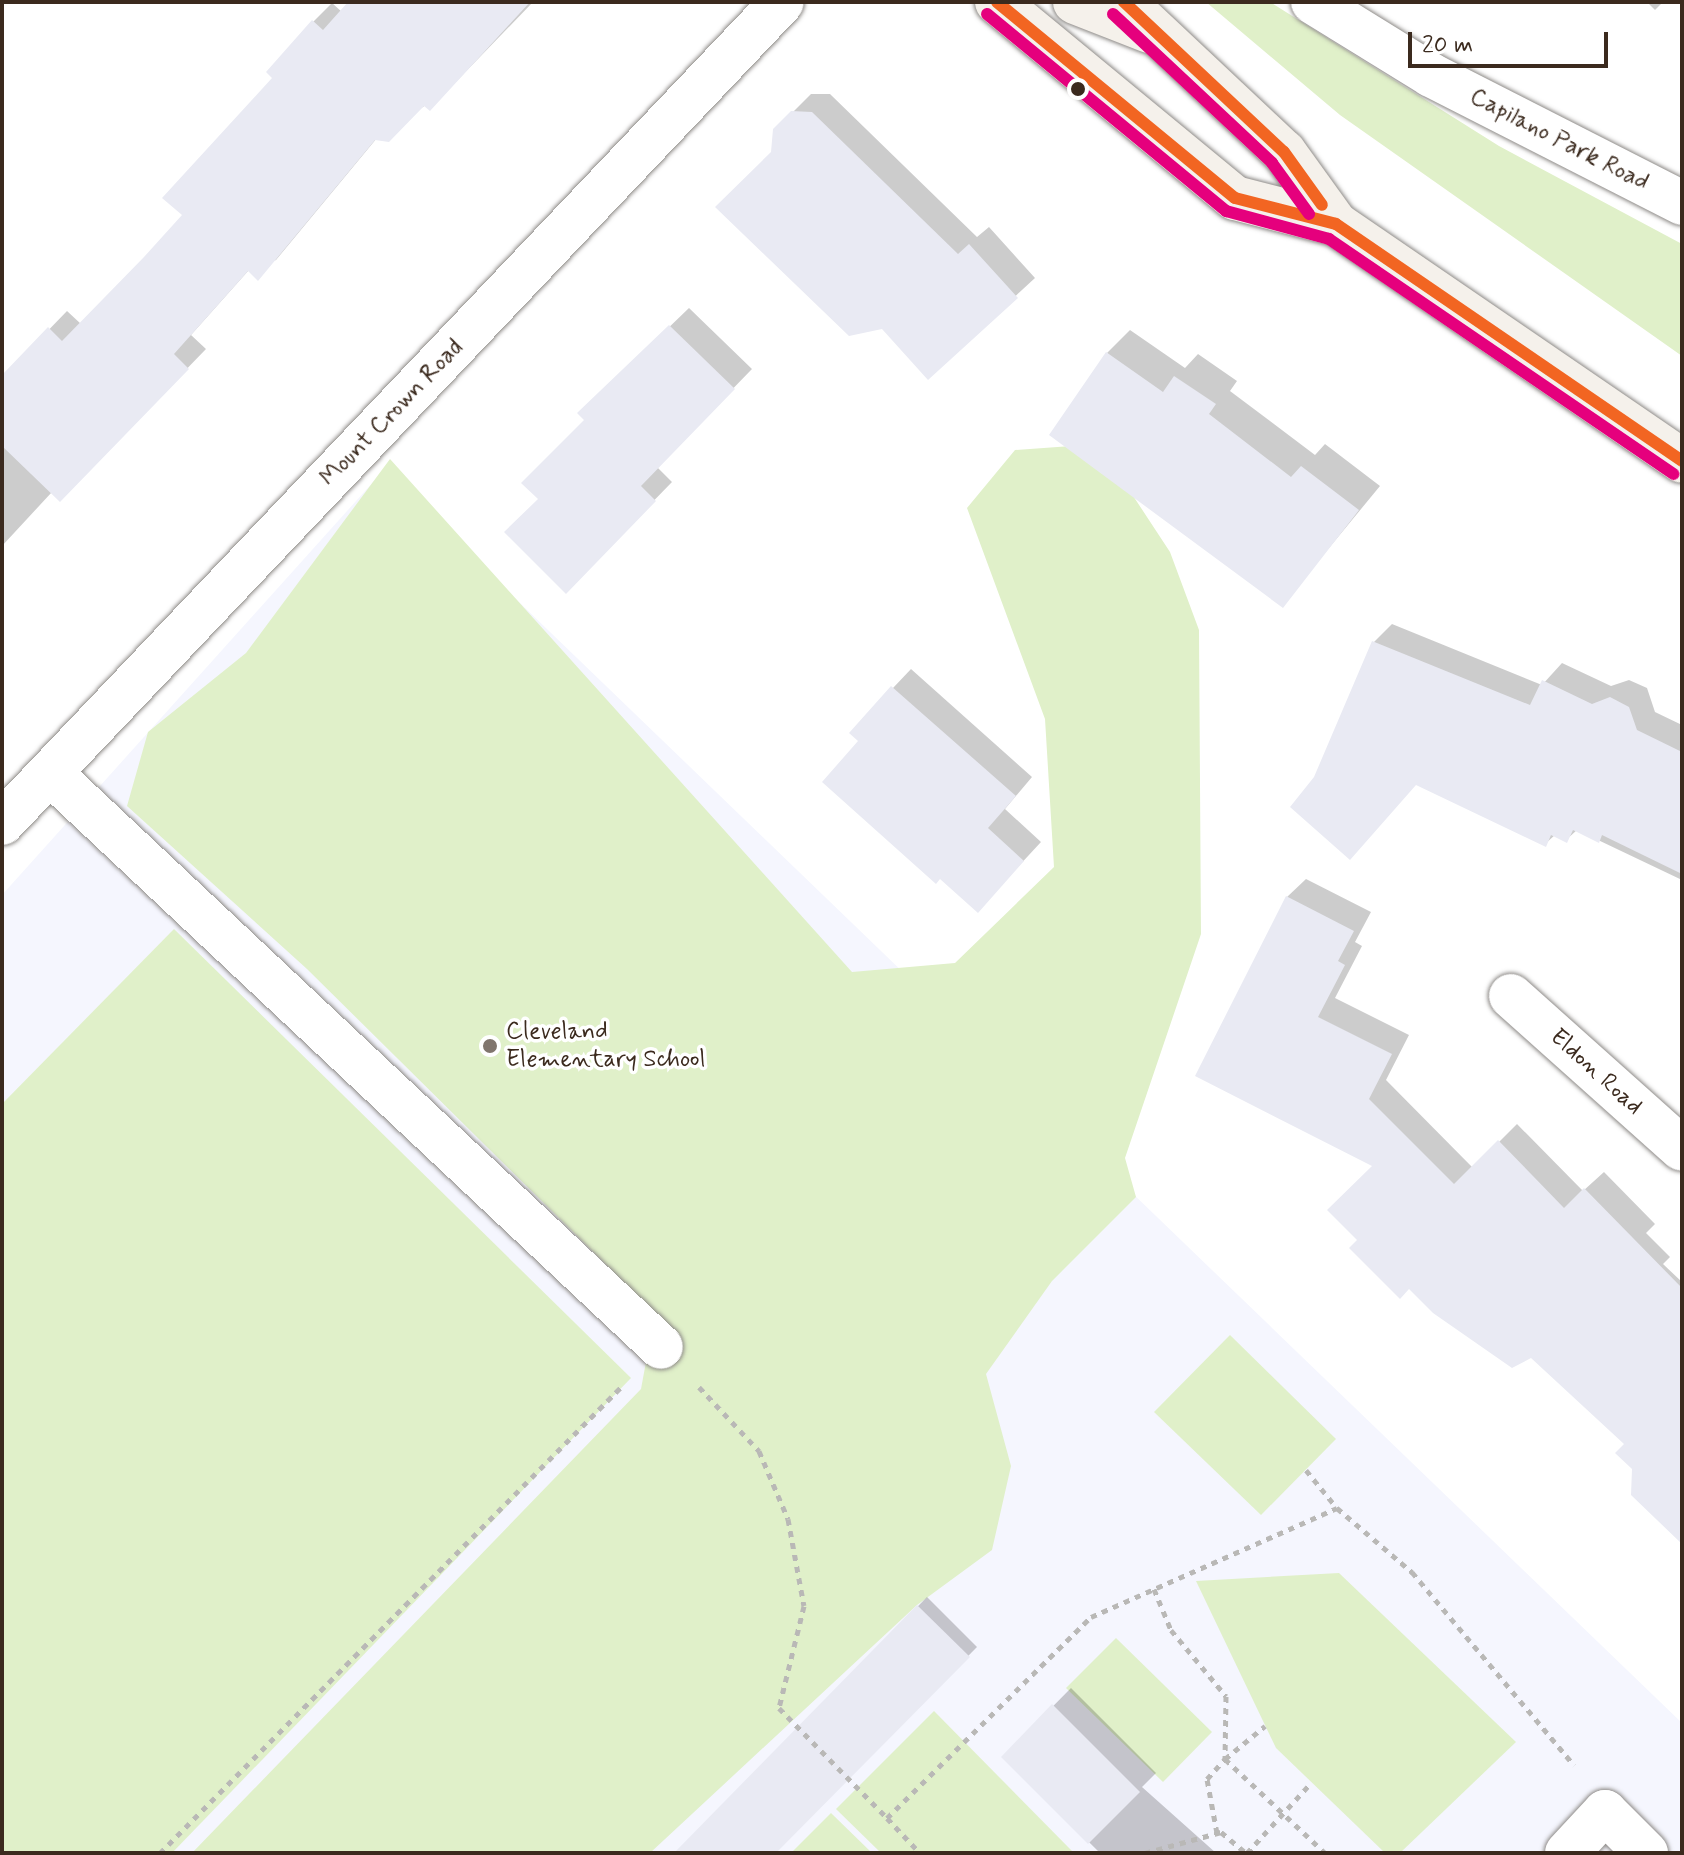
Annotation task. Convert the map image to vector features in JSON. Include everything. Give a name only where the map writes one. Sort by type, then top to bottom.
[{"type":"main road","points":[[997,2],[1235,198],[1336,224]]},
{"type":"main road","points":[[1075,2],[1159,34]]},
{"type":"main road","points":[[1124,2],[1284,152],[1336,224],[1682,461]]},
{"type":"street","name":"Mount Crown Road","points":[[2,823],[782,2]]},
{"type":"street","name":"Capilano Park Road","points":[[1313,2],[1431,75],[1682,203]]},
{"type":"street","points":[[50,773],[661,1347]]},
{"type":"street","name":"Eldon Road","points":[[1511,996],[1682,1149]]},
{"type":"street","points":[[1567,1853],[1605,1812],[1646,1853]]},
{"type":"path","points":[[160,1853],[661,1347],[759,1451],[788,1519],[804,1606],[779,1708],[920,1853]]},
{"type":"path","points":[[1306,1470],[1337,1508],[1412,1572],[1557,1739],[1605,1812]]},
{"type":"path","points":[[887,1818],[1091,1617],[1337,1508]]},
{"type":"path","points":[[1154,1589],[1171,1630],[1226,1696],[1225,1759],[1325,1853]]},
{"type":"path","points":[[1265,1726],[1225,1759],[1207,1779],[1217,1833],[1247,1853],[1311,1783]]},
{"type":"path","points":[[1145,1853],[1217,1833]]},
{"type":"shaded area","name":"Cleveland Elementary School","points":[[383,471],[1682,1723],[1682,1853],[2,1853],[2,895]]},
{"type":"green space","points":[[1206,2],[1270,2],[1499,146],[1682,244],[1682,356],[1340,115]]},
{"type":"green space","points":[[1099,444],[1170,552],[1199,630],[1201,934],[1125,1158],[1136,1197],[1052,1281],[986,1374],[1011,1466],[992,1550],[917,1605],[650,1853],[192,1853],[641,1389],[655,1313],[307,969],[127,806],[148,732],[246,653],[390,459],[852,972],[955,963],[1054,867],[1045,719],[967,508],[1015,450]]},
{"type":"green space","points":[[174,929],[631,1378],[172,1853],[2,1853],[2,1104]]},
{"type":"green space","points":[[1230,1335],[1336,1439],[1261,1515],[1154,1412]]},
{"type":"green space","points":[[1339,1573],[1516,1742],[1400,1853],[1385,1853],[1276,1748],[1196,1581]]},
{"type":"green space","points":[[1116,1638],[1212,1732],[1163,1782],[1066,1688]]},
{"type":"green space","points":[[934,1711],[1074,1853],[881,1853],[836,1809]]},
{"type":"green space","points":[[831,1813],[872,1853],[791,1853]]},
{"type":"building","points":[[348,2],[530,2],[430,111],[424,106],[389,142],[375,140],[258,281],[248,271],[174,354],[189,369],[60,502],[2,446],[2,375],[48,327],[62,341],[144,257],[182,215],[162,198],[272,78],[266,72],[312,20],[323,30]]},
{"type":"building","points":[[791,111],[812,112],[958,254],[969,244],[1018,298],[928,380],[882,329],[849,336],[715,207],[771,152],[773,129]]},
{"type":"building","points":[[669,325],[735,389],[641,486],[656,501],[566,594],[504,532],[538,499],[521,483],[584,420],[577,413]]},
{"type":"building","points":[[1106,352],[1163,392],[1174,376],[1216,404],[1209,414],[1291,477],[1301,466],[1359,510],[1283,608],[1049,435]]},
{"type":"building","points":[[1372,641],[1530,705],[1542,680],[1592,704],[1610,697],[1629,707],[1637,730],[1682,752],[1682,874],[1602,835],[1599,843],[1573,830],[1567,843],[1551,835],[1546,847],[1416,785],[1350,860],[1290,807],[1314,777]]},
{"type":"building","points":[[891,686],[1016,796],[988,828],[1024,861],[978,913],[940,879],[936,884],[822,782],[858,741],[849,733]]},
{"type":"building","points":[[1286,896],[1354,931],[1338,961],[1345,965],[1318,1017],[1392,1054],[1369,1099],[1454,1184],[1498,1140],[1564,1208],[1584,1188],[1682,1288],[1682,1544],[1631,1495],[1632,1469],[1615,1453],[1624,1444],[1531,1358],[1512,1368],[1433,1313],[1409,1289],[1400,1299],[1349,1248],[1357,1240],[1327,1210],[1372,1166],[1195,1076]]},
{"type":"building","points":[[917,1605],[970,1657],[776,1853],[674,1853]]},
{"type":"building","points":[[1052,1704],[1140,1792],[1088,1844],[1001,1757]]},
{"type":"transit line","points":[[997,2],[1235,198],[1336,224],[1682,461]]},
{"type":"transit line","points":[[1124,2],[1284,152],[1322,205]]},
{"type":"transit line","points":[[987,14],[1226,211],[1329,239],[1673,474]]},
{"type":"transit line","points":[[1113,14],[1272,163],[1309,214]]},
{"type":"place","name":"Cleveland Elementary School","points":[[490,1046]]}]
